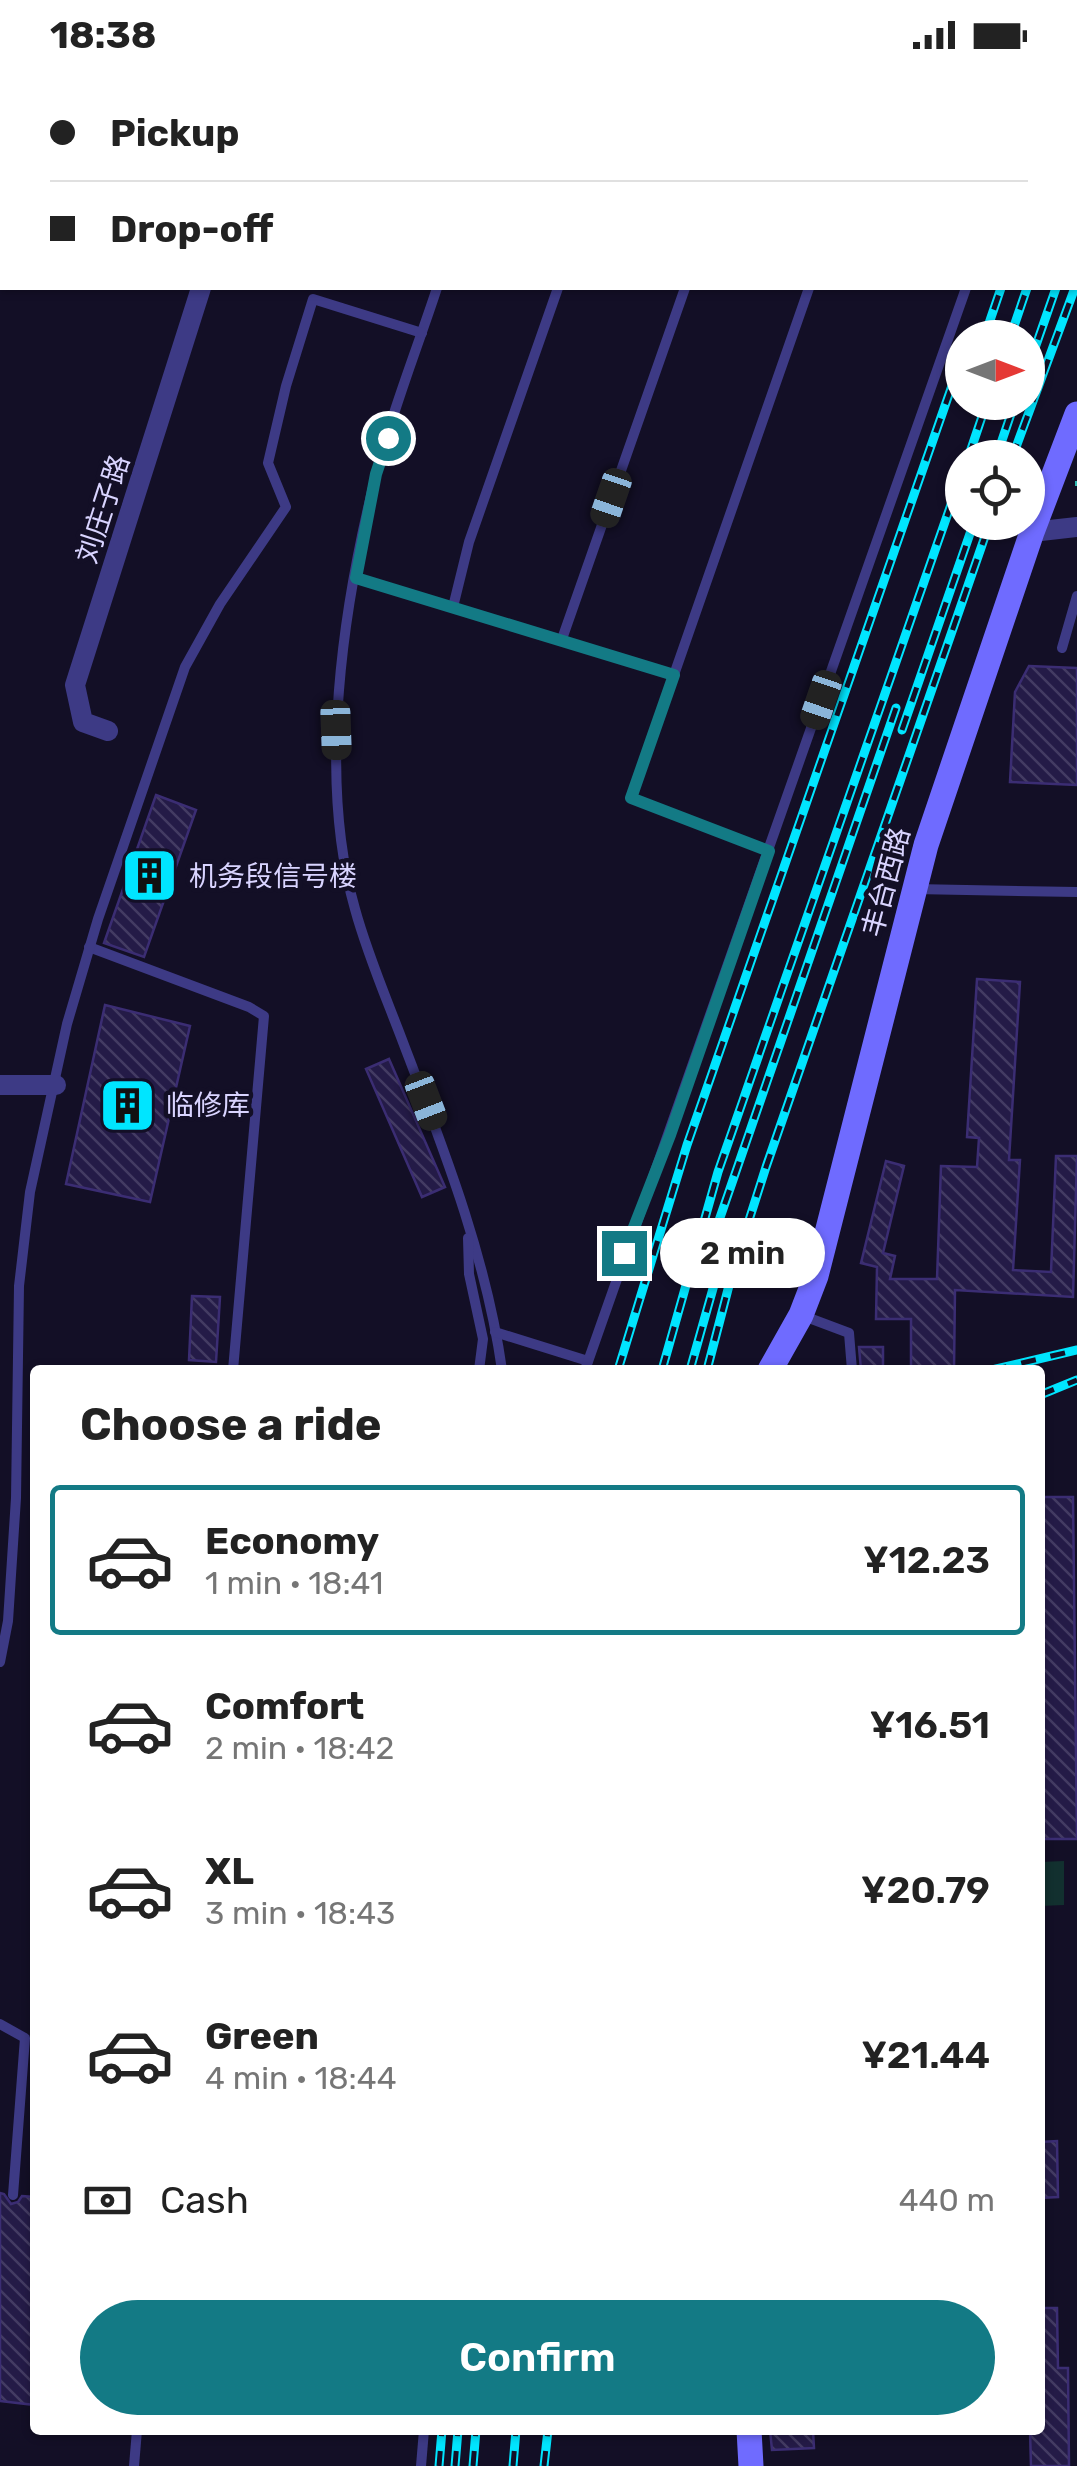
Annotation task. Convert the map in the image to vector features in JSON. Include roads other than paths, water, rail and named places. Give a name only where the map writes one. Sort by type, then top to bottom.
[{"type":"main road","name":"丰台西路","points":[[1045,498],[1077,414]]},
{"type":"main road","name":"丰台西路","points":[[773,1365],[801,1315],[829,1230],[913,889],[1029,540]]},
{"type":"main road","points":[[749,2435],[751,2466]]},
{"type":"street","name":"刘庄子路","points":[[108,731],[83,722],[75,685],[200,290]]},
{"type":"street","points":[[1045,531],[1077,527]]},
{"type":"street","points":[[0,1086],[56,1085]]},
{"type":"lane","points":[[437,290],[376,474],[356,578],[336,730],[342,848],[355,909],[470,1230],[501,1365]]},
{"type":"lane","points":[[453,607],[469,542],[557,290]]},
{"type":"lane","points":[[562,639],[684,290]]},
{"type":"lane","points":[[769,851],[631,798],[807,290]]},
{"type":"lane","points":[[495,1332],[587,1365],[965,290]]},
{"type":"lane","points":[[0,1662],[8,1622],[16,1498],[19,1286],[30,1192],[67,1024],[89,947],[184,667],[220,604],[286,507],[268,463],[286,386],[314,299],[422,333]]},
{"type":"lane","points":[[356,578],[674,675]]},
{"type":"lane","points":[[1062,648],[1077,596]]},
{"type":"lane","points":[[913,889],[1077,892]]},
{"type":"lane","points":[[89,947],[248,1006],[264,1016],[232,1365]]},
{"type":"lane","points":[[470,1230],[470,1274],[483,1339],[480,1365]]},
{"type":"lane","points":[[801,1315],[850,1333],[852,1365]]},
{"type":"lane","points":[[0,2024],[25,2038],[13,2195]]},
{"type":"lane","points":[[134,2466],[137,2435]]},
{"type":"lane","points":[[420,2466],[423,2435]]},
{"type":"railway","points":[[990,320],[1000,290]]},
{"type":"railway","points":[[1016,320],[1026,290]]},
{"type":"railway","points":[[1045,320],[1055,290]]},
{"type":"railway","points":[[1019,440],[1074,290]]},
{"type":"railway","points":[[620,1365],[687,1145],[945,406]]},
{"type":"railway","points":[[974,440],[981,420]]},
{"type":"railway","points":[[1002,440],[1009,420]]},
{"type":"railway","points":[[663,1365],[718,1172],[945,522]]},
{"type":"railway","points":[[902,730],[968,540]]},
{"type":"railway","points":[[708,1365],[766,1167],[984,540]]},
{"type":"railway","points":[[705,1261],[896,708]]},
{"type":"railway","points":[[691,1365],[725,1246]]},
{"type":"railway","points":[[1013,1365],[1077,1350]]},
{"type":"railway","points":[[1045,1393],[1077,1380]]},
{"type":"railway","points":[[439,2466],[442,2435]]},
{"type":"railway","points":[[455,2466],[458,2435]]},
{"type":"railway","points":[[473,2466],[476,2435]]},
{"type":"railway","points":[[513,2466],[516,2435]]},
{"type":"railway","points":[[544,2466],[547,2435]]},
{"type":"place","name":"机务段信号楼","points":[[150,876]]},
{"type":"place","name":"临修库","points":[[127,1105]]}]
